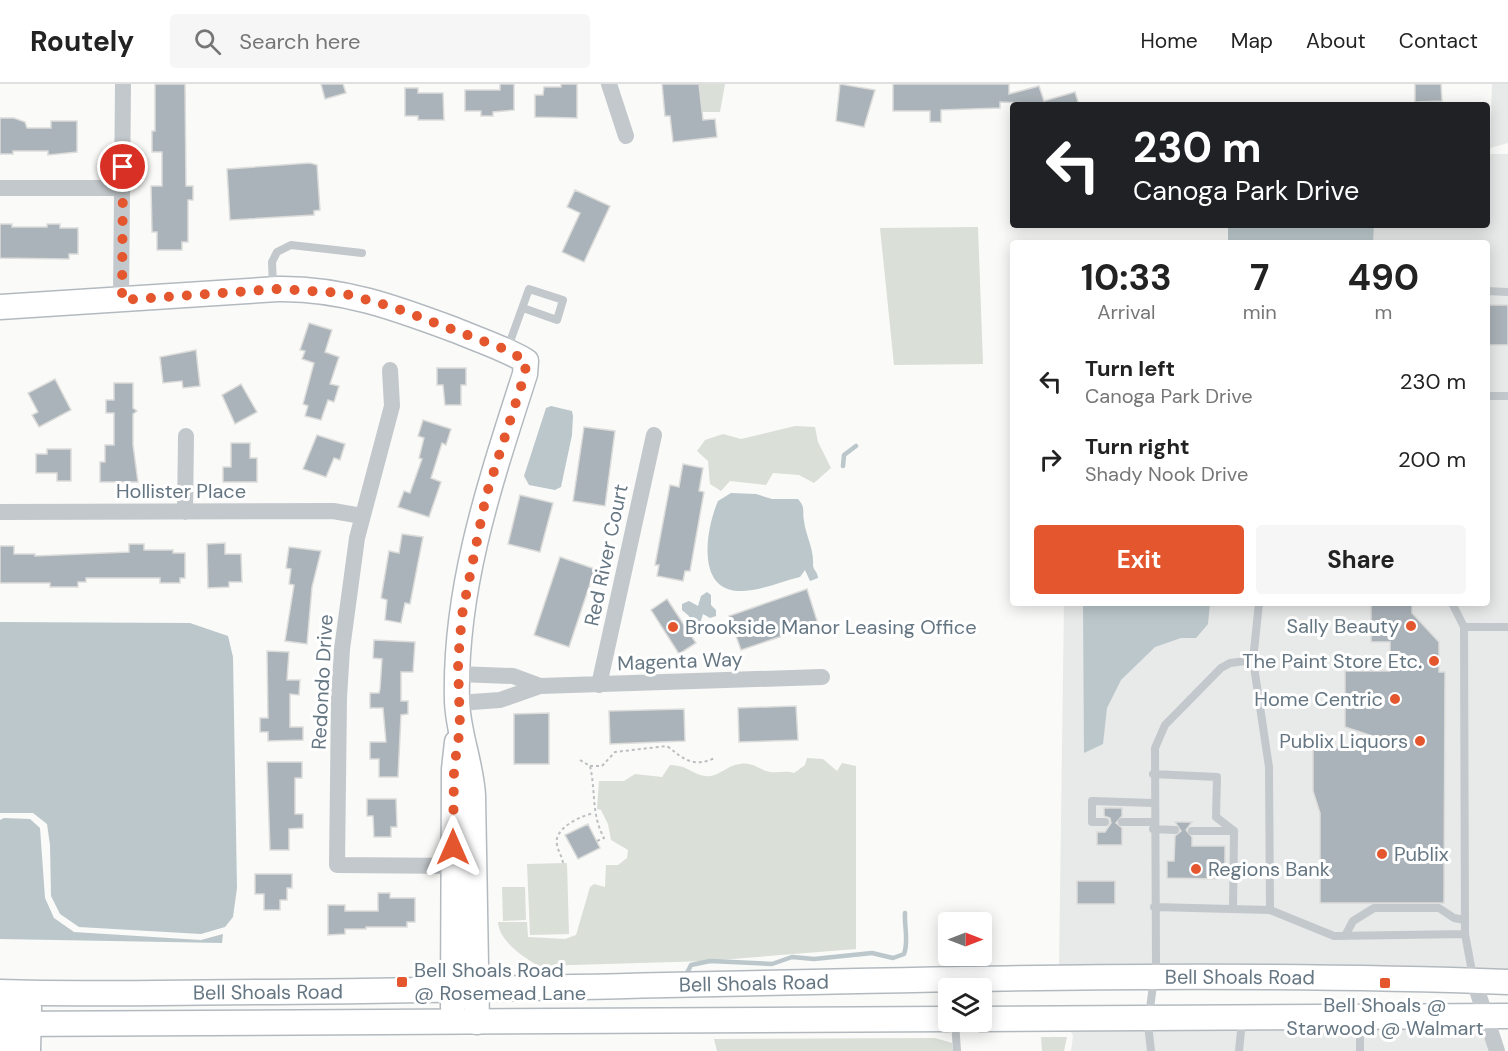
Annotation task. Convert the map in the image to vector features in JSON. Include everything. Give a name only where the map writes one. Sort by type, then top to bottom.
[{"type":"main road","points":[[0,307],[273,290],[323,290],[360,297],[517,356],[525,374],[492,475],[475,544],[462,615],[458,674],[460,728],[454,769],[464,866],[465,1022]]},
{"type":"main road","name":"Bell Shoals Road","points":[[992,984],[1154,978],[1380,978],[1508,982]]},
{"type":"main road","name":"Bell Shoals Road","points":[[12,992],[464,991],[938,985]]},
{"type":"main road","points":[[6,1051],[12,1024],[12,992]]},
{"type":"main road","name":"Bell Shoals Road","points":[[992,1019],[1496,1016]]},
{"type":"main road","name":"Bell Shoals Road","points":[[12,1024],[938,1019]]},
{"type":"main road","points":[[12,1024],[28,1051]]},
{"type":"street","points":[[122,300],[123,84]]},
{"type":"street","points":[[609,84],[626,136]]},
{"type":"street","points":[[0,188],[123,188]]},
{"type":"street","name":"Redondo Drive","points":[[390,370],[392,406],[362,516],[348,598],[339,698],[337,866],[464,866]]},
{"type":"street","name":"Red River Court","points":[[599,685],[654,435]]},
{"type":"street","points":[[185,512],[186,436]]},
{"type":"street","name":"Hollister Place","points":[[0,512],[333,512],[362,516]]},
{"type":"street","name":"Magenta Way","points":[[458,674],[513,676],[540,686]]},
{"type":"street","name":"Magenta Way","points":[[458,703],[500,700],[540,686],[822,678]]},
{"type":"street","points":[[1474,981],[1496,1016],[1497,1051]]},
{"type":"lane","points":[[273,290],[272,262],[277,252],[291,245],[362,253]]},
{"type":"lane","points":[[517,356],[523,308],[529,289],[562,300],[557,320],[523,308]]},
{"type":"lane","points":[[1490,291],[1508,292]]},
{"type":"lane","points":[[1490,396],[1508,396]]},
{"type":"lane","points":[[1258,606],[1253,660],[1269,767],[1270,910]]},
{"type":"lane","points":[[1454,606],[1464,627],[1465,934],[1474,981]]},
{"type":"lane","points":[[1464,627],[1508,627]]},
{"type":"lane","points":[[1151,1051],[1148,1042],[1154,978],[1155,748],[1159,735],[1171,717],[1221,668],[1230,663],[1253,660]]},
{"type":"lane","points":[[1154,774],[1217,777],[1216,817],[1233,831]]},
{"type":"lane","points":[[1105,822],[1092,822],[1092,801],[1154,803]]},
{"type":"lane","points":[[1122,822],[1154,825],[1175,830]]},
{"type":"lane","points":[[1192,831],[1233,831]]},
{"type":"lane","points":[[1233,831],[1233,909]]},
{"type":"lane","points":[[1154,907],[1270,910],[1334,936],[1465,934]]},
{"type":"lane","points":[[1345,936],[1353,921],[1374,908],[1439,908],[1465,921]]},
{"type":"lane","points":[[1239,1051],[1242,1017]]},
{"type":"lane","points":[[1360,1017],[1360,1051]]},
{"type":"lane","points":[[956,1032],[957,1051]]},
{"type":"path","points":[[630,743],[630,749]]},
{"type":"path","points":[[580,760],[590,766],[602,765],[611,753],[665,744],[677,756],[692,761],[705,762],[715,758]]},
{"type":"path","points":[[590,766],[594,813],[604,838],[597,841]]},
{"type":"path","points":[[563,862],[556,843],[559,833],[574,822],[594,813]]},
{"type":"shaded area","points":[[688,84],[725,84],[720,112],[701,112]]},
{"type":"shaded area","points":[[1492,84],[1508,84],[1508,143],[1490,148]]},
{"type":"shaded area","points":[[1490,154],[1508,154],[1508,969],[1059,966],[1064,606],[1490,606],[1490,240],[1240,240],[1240,228],[1490,228]]},
{"type":"shaded area","points":[[978,227],[983,364],[894,365],[880,228]]},
{"type":"shaded area","points":[[1228,228],[1374,228],[1373,240],[1228,240]]},
{"type":"shaded area","points":[[551,406],[572,411],[573,416],[572,435],[561,487],[555,490],[529,485],[524,476],[546,408]]},
{"type":"shaded area","points":[[795,426],[815,427],[818,442],[831,468],[814,483],[799,475],[773,473],[766,485],[730,481],[721,491],[710,484],[708,461],[697,451],[705,440],[723,434],[741,439]]},
{"type":"shaded area","points":[[731,493],[756,494],[772,499],[798,499],[803,507],[803,518],[812,553],[813,567],[818,578],[810,581],[805,570],[800,577],[745,591],[724,587],[715,579],[710,568],[708,554],[710,525],[718,501]]},
{"type":"shaded area","points":[[707,592],[711,595],[711,605],[716,610],[716,616],[710,618],[703,614],[700,624],[690,625],[689,616],[682,610],[682,604],[689,601],[698,606],[701,596]]},
{"type":"shaded area","points":[[1083,606],[1210,606],[1208,624],[1196,638],[1181,638],[1155,647],[1121,680],[1107,708],[1103,744],[1084,753]]},
{"type":"shaded area","points":[[0,622],[190,623],[228,636],[233,657],[237,888],[233,917],[225,927],[201,934],[79,927],[60,914],[51,896],[50,845],[47,824],[33,813],[0,813]]},
{"type":"shaded area","points":[[807,758],[823,759],[837,771],[842,763],[856,766],[856,949],[707,961],[539,966],[507,942],[499,929],[498,922],[527,922],[528,937],[565,939],[576,935],[590,887],[594,884],[605,887],[606,865],[618,865],[627,858],[628,850],[611,840],[608,824],[601,810],[597,809],[599,781],[624,781],[635,774],[662,777],[670,765],[705,776],[744,764],[769,772],[794,773],[805,765]]},
{"type":"shaded area","points":[[4,818],[30,819],[40,828],[45,898],[54,918],[74,932],[201,940],[223,934],[222,943],[0,939],[0,820]]},
{"type":"shaded area","points":[[567,863],[569,934],[530,935],[527,864]]},
{"type":"shaded area","points":[[502,887],[525,887],[526,920],[503,921]]},
{"type":"shaded area","points":[[1485,1017],[1489,1051],[1071,1051],[1073,1036],[1071,1032],[1056,1030]]},
{"type":"shaded area","points":[[1041,1037],[1067,1037],[1064,1051],[1042,1051]]},
{"type":"shaded area","points":[[935,1038],[952,1043],[953,1051],[717,1051],[714,1039]]},
{"type":"building","points":[[155,84],[185,84],[186,186],[193,186],[193,200],[188,200],[188,242],[182,242],[182,250],[157,250],[157,232],[152,232],[151,186],[162,186],[162,152],[152,152],[152,131],[155,131]]},
{"type":"building","points":[[321,84],[343,84],[346,93],[325,99]]},
{"type":"building","points":[[500,84],[514,84],[514,110],[493,112],[493,116],[481,116],[481,111],[465,111],[465,90],[500,90]]},
{"type":"building","points":[[561,84],[577,84],[577,118],[535,117],[535,95],[543,95],[544,87],[561,87]]},
{"type":"building","points":[[662,84],[699,84],[703,120],[715,119],[717,137],[673,142],[670,116],[665,116]]},
{"type":"building","points":[[840,84],[875,90],[864,127],[836,121]]},
{"type":"building","points":[[893,84],[1009,84],[1009,94],[1039,86],[1044,101],[1075,92],[1078,102],[1000,102],[1000,108],[941,110],[941,122],[930,122],[930,111],[893,111]]},
{"type":"building","points":[[1415,84],[1441,84],[1442,101],[1415,102]]},
{"type":"building","points":[[405,88],[418,88],[418,93],[443,93],[444,120],[418,120],[418,116],[405,116]]},
{"type":"building","points":[[0,118],[14,118],[25,122],[27,128],[51,128],[51,121],[77,121],[77,152],[48,155],[48,151],[13,151],[13,154],[0,154]]},
{"type":"building","points":[[310,163],[317,165],[320,210],[314,211],[314,215],[230,220],[227,169]]},
{"type":"building","points":[[575,190],[610,206],[584,262],[562,252],[580,213],[567,207]]},
{"type":"building","points":[[0,224],[12,224],[12,227],[47,227],[47,224],[60,224],[60,228],[78,228],[78,254],[69,254],[69,259],[0,258]]},
{"type":"building","points":[[1490,305],[1508,305],[1508,345],[1490,345]]},
{"type":"building","points":[[309,323],[332,330],[325,352],[339,357],[330,384],[339,386],[334,402],[328,400],[321,420],[305,416],[308,406],[303,404],[314,363],[302,359],[305,351],[300,350]]},
{"type":"building","points":[[196,350],[200,386],[183,388],[182,381],[163,383],[160,357]]},
{"type":"building","points":[[437,368],[466,368],[466,385],[461,385],[461,405],[445,405],[443,385],[437,385]]},
{"type":"building","points":[[55,379],[71,410],[39,427],[32,415],[38,412],[28,393]]},
{"type":"building","points":[[114,383],[133,383],[133,408],[137,411],[133,414],[133,445],[138,482],[100,482],[100,462],[105,462],[105,445],[114,445],[114,413],[106,413],[106,400],[114,400]]},
{"type":"building","points":[[241,384],[257,412],[235,424],[222,395]]},
{"type":"building","points":[[423,420],[451,429],[446,445],[442,443],[431,478],[441,482],[429,517],[398,507],[404,491],[410,493],[422,459],[419,458],[424,438],[418,436]]},
{"type":"building","points":[[584,427],[615,431],[605,506],[573,501]]},
{"type":"building","points":[[317,435],[345,444],[340,460],[334,458],[326,477],[303,469]]},
{"type":"building","points":[[231,443],[250,443],[250,458],[257,458],[257,482],[223,482],[223,467],[231,467]]},
{"type":"building","points":[[47,449],[71,449],[71,481],[57,481],[57,473],[36,473],[36,454],[47,454]]},
{"type":"building","points":[[683,464],[703,468],[699,491],[704,492],[690,571],[685,571],[683,581],[657,576],[659,565],[655,565],[670,485],[679,487]]},
{"type":"building","points":[[520,495],[553,503],[540,552],[508,544]]},
{"type":"building","points":[[402,534],[423,537],[410,604],[405,603],[401,623],[385,620],[387,600],[381,598],[389,551],[399,553]]},
{"type":"building","points":[[225,543],[225,554],[241,554],[242,582],[229,582],[229,587],[208,588],[207,544]]},
{"type":"building","points":[[129,544],[144,544],[144,550],[173,550],[173,553],[185,553],[185,578],[180,578],[180,583],[160,583],[160,578],[86,578],[86,582],[78,582],[78,587],[50,587],[50,583],[0,583],[0,546],[14,546],[14,554],[35,554],[35,556],[129,552]]},
{"type":"building","points":[[289,547],[321,551],[312,587],[307,644],[285,641],[294,585],[289,584],[291,569],[286,568]]},
{"type":"building","points":[[560,557],[595,569],[569,647],[534,635]]},
{"type":"building","points":[[807,589],[818,624],[741,650],[729,616]]},
{"type":"building","name":"Brookside Manor Leasing Office","points":[[667,599],[696,643],[679,654],[651,610]]},
{"type":"building","name":"Publix","points":[[1371,606],[1412,606],[1412,613],[1439,642],[1439,672],[1445,672],[1444,903],[1320,903],[1320,813],[1313,791],[1313,747],[1406,747],[1345,727],[1345,671],[1390,671],[1390,642],[1371,642]]},
{"type":"building","points":[[374,640],[415,642],[413,672],[401,672],[401,701],[408,701],[408,714],[401,715],[398,777],[379,777],[379,759],[370,759],[370,742],[386,742],[383,708],[370,708],[370,693],[379,693],[380,689],[382,659],[373,658]]},
{"type":"building","points":[[267,651],[289,652],[287,680],[300,680],[299,695],[290,694],[290,727],[303,727],[303,740],[268,741],[268,732],[260,732],[260,718],[268,718]]},
{"type":"building","points":[[796,706],[798,740],[739,742],[738,708]]},
{"type":"building","points":[[684,709],[685,741],[610,744],[609,711]]},
{"type":"building","points":[[549,713],[549,764],[514,764],[514,714]]},
{"type":"building","points":[[267,762],[302,762],[302,778],[295,778],[295,814],[303,814],[303,828],[289,829],[289,850],[270,850]]},
{"type":"building","points":[[367,799],[396,799],[397,827],[391,827],[391,837],[374,837],[373,816],[367,816]]},
{"type":"building","points":[[1104,808],[1122,808],[1122,816],[1116,823],[1122,828],[1122,845],[1097,845],[1097,832],[1105,832],[1111,823],[1110,818],[1104,816]]},
{"type":"building","name":"Regions Bank","points":[[1175,822],[1192,822],[1186,830],[1192,837],[1192,846],[1225,846],[1225,876],[1216,876],[1216,879],[1167,878],[1167,861],[1174,861],[1175,836],[1181,831]]},
{"type":"building","points":[[588,824],[600,848],[578,859],[565,835]]},
{"type":"building","points":[[255,874],[292,874],[292,888],[287,888],[287,900],[280,900],[280,910],[264,910],[264,894],[255,894]]},
{"type":"building","points":[[1077,881],[1115,881],[1115,904],[1077,904]]},
{"type":"building","points":[[378,893],[390,893],[390,898],[415,898],[415,922],[407,922],[407,927],[345,929],[345,934],[328,935],[328,905],[345,905],[345,911],[378,911]]},
{"type":"waterway","points":[[843,466],[844,455],[856,446]]},
{"type":"waterway","points":[[685,977],[691,965],[710,961],[772,964],[792,957],[814,959],[872,953],[893,958],[904,954],[905,913]]},
{"type":"place","name":"Sally Beauty","points":[[1411,626]]},
{"type":"place","name":"Brookside Manor Leasing Office","points":[[673,627]]},
{"type":"place","name":"The Paint Store Etc.","points":[[1434,661]]},
{"type":"place","name":"Home Centric","points":[[1395,699]]},
{"type":"place","name":"Publix Liquors","points":[[1420,741]]},
{"type":"place","name":"Publix","points":[[1382,854]]},
{"type":"place","name":"Regions Bank","points":[[1196,869]]},
{"type":"place","name":"Bell Shoals Road @ Rosemead Lane","points":[[402,982]]},
{"type":"place","name":"Bell Shoals @ Starwood @ Walmart","points":[[1385,983]]},
{"type":"route","points":[[123,167],[122,300],[278,289],[323,290],[360,297],[393,307],[507,350],[526,361],[525,374],[486,496],[462,615],[458,662],[460,728],[454,769],[453,847]]}]
